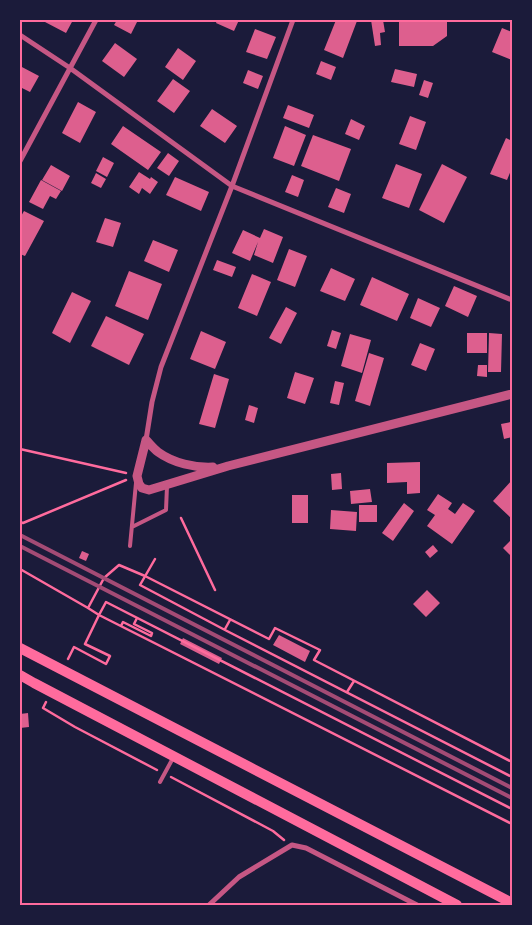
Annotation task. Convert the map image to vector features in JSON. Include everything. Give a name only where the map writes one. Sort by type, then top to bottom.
[{"type":"main road","points":[[20,648],[512,903]]},
{"type":"main road","points":[[20,675],[457,905]]},
{"type":"street","points":[[20,161],[96,20]]},
{"type":"street","points":[[293,20],[232,186],[161,367],[137,476],[139,484],[142,488],[149,490],[228,466],[512,394]]},
{"type":"street","points":[[20,35],[70,68],[232,186],[512,300]]},
{"type":"street","points":[[146,440],[157,451],[178,462],[204,467],[228,466]]},
{"type":"street","points":[[209,905],[239,877],[292,846],[306,848],[417,905]]},
{"type":"lane","points":[[130,546],[137,476]]},
{"type":"lane","points":[[132,527],[166,510],[167,485]]},
{"type":"lane","points":[[160,782],[174,757]]},
{"type":"path","points":[[20,449],[137,476]]},
{"type":"path","points":[[20,522],[23,523],[137,476]]},
{"type":"path","points":[[181,518],[215,590]]},
{"type":"path","points":[[155,559],[140,585],[512,777]]},
{"type":"path","points":[[88,608],[104,578],[119,565],[145,576],[269,639],[275,628],[320,650],[314,660],[512,762]]},
{"type":"path","points":[[20,569],[99,615],[512,824]]},
{"type":"path","points":[[74,647],[106,664],[110,656],[85,644],[106,602],[512,809]]},
{"type":"path","points":[[121,626],[123,622],[151,636],[152,633],[134,624],[137,618]]},
{"type":"path","points":[[225,630],[230,620]]},
{"type":"path","points":[[347,692],[354,681]]},
{"type":"path","points":[[43,708],[75,727],[273,831],[292,846]]},
{"type":"building","points":[[46,20],[73,20],[66,33],[45,22]]},
{"type":"building","points":[[117,20],[138,20],[131,34],[114,25]]},
{"type":"building","points":[[217,20],[239,20],[234,31],[216,23]]},
{"type":"building","points":[[336,20],[357,21],[343,58],[324,50]]},
{"type":"building","points":[[371,20],[383,20],[385,32],[380,33],[381,45],[375,46]]},
{"type":"building","points":[[399,20],[447,20],[447,36],[433,46],[399,46]]},
{"type":"building","points":[[502,28],[512,32],[512,60],[492,52]]},
{"type":"building","points":[[255,29],[276,37],[267,59],[246,52]]},
{"type":"building","points":[[115,43],[137,59],[124,77],[102,61]]},
{"type":"building","points":[[178,48],[196,61],[183,80],[165,67]]},
{"type":"building","points":[[321,61],[336,67],[331,80],[316,74]]},
{"type":"building","points":[[20,66],[39,76],[30,92],[20,87]]},
{"type":"building","points":[[395,69],[417,74],[414,87],[391,82]]},
{"type":"building","points":[[248,70],[263,76],[258,89],[243,83]]},
{"type":"building","points":[[173,79],[190,91],[174,113],[157,101]]},
{"type":"building","points":[[424,80],[433,83],[428,98],[419,95]]},
{"type":"building","points":[[78,102],[96,112],[80,143],[62,133]]},
{"type":"building","points":[[288,105],[314,115],[309,128],[283,118]]},
{"type":"building","points":[[212,109],[237,126],[225,143],[200,126]]},
{"type":"building","points":[[410,116],[426,122],[416,150],[399,144]]},
{"type":"building","points":[[351,119],[365,126],[359,140],[345,134]]},
{"type":"building","points":[[123,126],[161,152],[148,170],[111,144]]},
{"type":"building","points":[[285,126],[306,135],[294,166],[273,158]]},
{"type":"building","points":[[313,135],[351,149],[339,181],[301,166]]},
{"type":"building","points":[[506,138],[512,141],[512,168],[507,180],[490,174]]},
{"type":"building","points":[[168,153],[179,161],[169,176],[157,168]]},
{"type":"building","points":[[103,157],[114,163],[107,177],[96,171]]},
{"type":"building","points":[[396,164],[422,174],[409,208],[382,198]]},
{"type":"building","points":[[442,164],[467,177],[444,223],[419,210]]},
{"type":"building","points":[[51,165],[70,176],[62,191],[42,180]]},
{"type":"building","points":[[139,172],[158,182],[150,194],[142,188],[139,194],[129,187]]},
{"type":"building","points":[[96,173],[106,179],[101,188],[91,183]]},
{"type":"building","points":[[292,175],[304,180],[298,197],[285,192]]},
{"type":"building","points":[[175,177],[209,192],[201,211],[166,195]]},
{"type":"building","points":[[41,180],[61,191],[56,199],[50,196],[43,209],[29,202]]},
{"type":"building","points":[[336,188],[351,194],[344,213],[328,207]]},
{"type":"building","points":[[24,211],[44,221],[25,256],[20,254],[20,218]]},
{"type":"building","points":[[105,218],[121,223],[113,247],[96,242]]},
{"type":"building","points":[[264,229],[283,237],[273,263],[254,255],[258,242],[250,261],[232,253],[243,230],[260,238]]},
{"type":"building","points":[[153,240],[178,250],[169,272],[144,261]]},
{"type":"building","points":[[289,249],[307,256],[295,287],[277,280]]},
{"type":"building","points":[[217,260],[236,267],[232,277],[213,270]]},
{"type":"building","points":[[331,268],[355,279],[345,301],[320,291]]},
{"type":"building","points":[[129,271],[162,284],[148,320],[115,306]]},
{"type":"building","points":[[252,274],[271,282],[257,316],[238,308]]},
{"type":"building","points":[[372,277],[409,294],[397,321],[360,305]]},
{"type":"building","points":[[454,286],[477,296],[468,317],[445,306]]},
{"type":"building","points":[[72,292],[91,301],[70,343],[52,333]]},
{"type":"building","points":[[418,298],[440,308],[431,327],[410,318]]},
{"type":"building","points":[[286,307],[297,313],[281,344],[269,338]]},
{"type":"building","points":[[106,316],[144,334],[129,365],[91,346]]},
{"type":"building","points":[[332,330],[341,333],[336,349],[327,346]]},
{"type":"building","points":[[201,331],[226,342],[215,369],[190,359]]},
{"type":"building","points":[[467,333],[487,333],[487,353],[467,353]]},
{"type":"building","points":[[489,333],[502,334],[501,372],[488,372]]},
{"type":"building","points":[[350,334],[371,340],[362,373],[341,366]]},
{"type":"building","points":[[420,343],[435,349],[426,371],[411,365]]},
{"type":"building","points":[[369,353],[384,358],[370,406],[355,401]]},
{"type":"building","points":[[478,365],[487,365],[487,377],[477,376]]},
{"type":"building","points":[[295,372],[314,378],[305,404],[287,398]]},
{"type":"building","points":[[214,374],[229,379],[215,428],[199,424]]},
{"type":"building","points":[[335,381],[344,383],[339,405],[330,403]]},
{"type":"building","points":[[249,405],[258,408],[254,423],[245,420]]},
{"type":"building","points":[[511,422],[512,437],[504,439],[501,424]]},
{"type":"building","points":[[420,462],[420,493],[407,494],[407,482],[387,483],[387,463]]},
{"type":"building","points":[[341,473],[342,489],[332,490],[331,474]]},
{"type":"building","points":[[512,480],[512,519],[493,501]]},
{"type":"building","points":[[370,489],[372,502],[351,504],[350,491]]},
{"type":"building","points":[[438,494],[452,503],[448,509],[455,514],[463,503],[475,511],[452,544],[427,526],[435,515],[427,510]]},
{"type":"building","points":[[292,495],[308,495],[308,523],[292,523]]},
{"type":"building","points":[[404,503],[414,511],[393,541],[382,533]]},
{"type":"building","points":[[359,505],[377,505],[377,522],[359,522]]},
{"type":"building","points":[[331,510],[357,512],[356,531],[330,529]]},
{"type":"building","points":[[512,539],[512,557],[503,548]]},
{"type":"building","points":[[433,545],[438,551],[430,558],[425,552]]},
{"type":"building","points":[[82,551],[89,554],[86,561],[79,558]]},
{"type":"building","points":[[427,590],[440,603],[426,617],[413,604]]},
{"type":"building","points":[[279,635],[310,651],[305,662],[273,645]]},
{"type":"building","points":[[183,638],[222,658],[219,664],[180,644]]},
{"type":"building","points":[[28,713],[29,727],[20,728],[20,714]]},
{"type":"railway","points":[[20,535],[512,788]]},
{"type":"railway","points":[[20,546],[512,798]]}]
